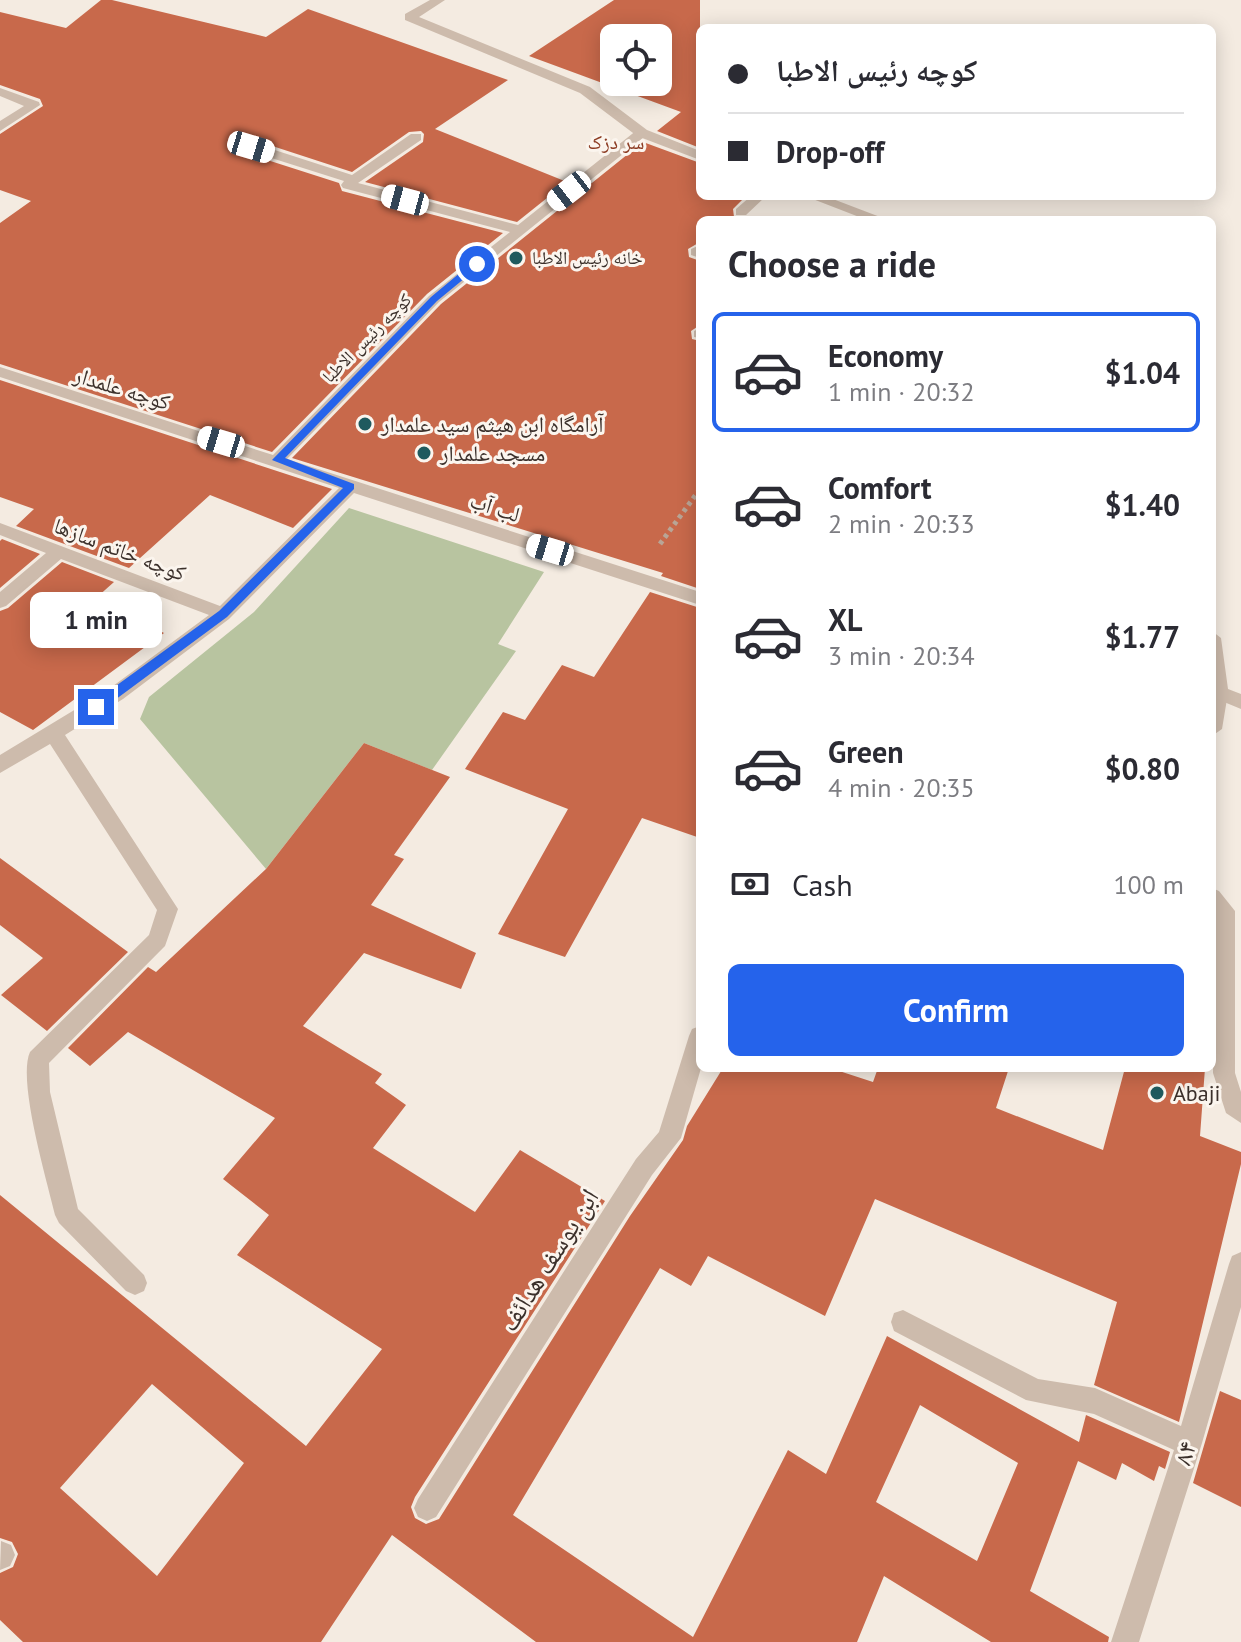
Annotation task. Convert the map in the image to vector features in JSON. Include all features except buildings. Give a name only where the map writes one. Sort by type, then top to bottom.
[{"type":"street","points":[[439,0],[409,17],[585,90],[642,133],[696,154]]},
{"type":"street","points":[[0,92],[34,105],[0,127]]},
{"type":"street","name":"کوچه رئیس الاطبا","points":[[277,460],[434,299],[642,133]]},
{"type":"street","points":[[416,137],[348,185],[520,230]]},
{"type":"street","points":[[251,147],[354,180]]},
{"type":"street","points":[[741,212],[754,200]]},
{"type":"street","points":[[824,200],[870,216]]},
{"type":"street","name":"کوچه علمدار","points":[[0,372],[277,460]]},
{"type":"street","name":"لب آب","points":[[277,460],[350,487],[696,598]]},
{"type":"street","points":[[0,765],[116,694],[223,614],[350,487]]},
{"type":"street","name":"کوچه خاتم سازها","points":[[0,529],[223,614]]},
{"type":"street","points":[[0,602],[59,551]]},
{"type":"street","points":[[1216,693],[1241,702]]},
{"type":"street","points":[[54,734],[168,909],[158,940],[38,1059],[39,1092],[67,1215],[135,1283]]},
{"type":"street","points":[[1216,901],[1225,911],[1224,1073],[1234,1106],[1241,1113]]},
{"type":"street","name":"ابن یوسف هدائف","points":[[427,1508],[644,1167],[669,1138],[696,1049]]},
{"type":"street","name":"۸۴","points":[[1125,1642],[1189,1443],[1241,1264]]},
{"type":"street","points":[[903,1322],[1035,1391],[1095,1401],[1189,1443]]},
{"type":"path","points":[[636,577],[696,494]]},
{"type":"green space","points":[[349,508],[544,572],[498,644],[516,651],[432,770],[364,743],[266,869],[140,719],[149,697],[254,612]]},
{"type":"place","name":"خانه رئیس الاطبا","points":[[516,258]]},
{"type":"place","name":"آرامگاه ابن هیثم سید علمدار","points":[[365,424]]},
{"type":"place","name":"مسجد علمدار","points":[[424,453]]},
{"type":"place","name":"Abaji","points":[[1157,1093]]},
{"type":"district","name":"سر دزک","points":[[616,142]]},
{"type":"route","points":[[96,707],[223,614],[350,487],[277,460],[434,299],[477,264]]}]
